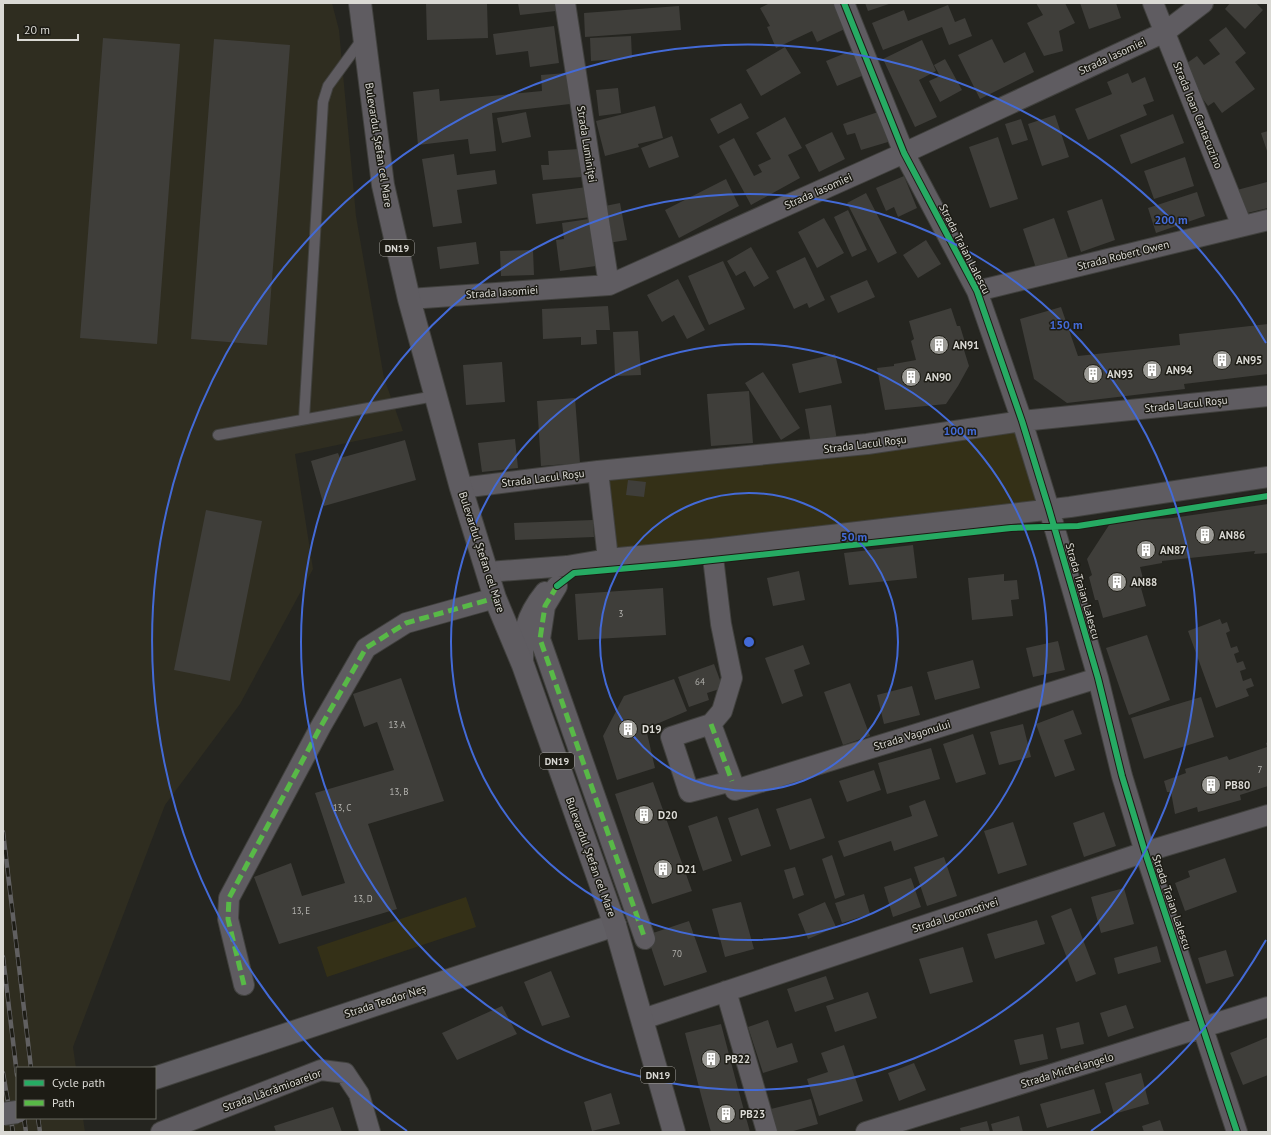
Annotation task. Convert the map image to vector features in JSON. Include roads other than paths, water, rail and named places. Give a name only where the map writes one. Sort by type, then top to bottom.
[{"type":"main road","name":"Bulevardul Ștefan cel Mare","points":[[360,3],[383,185],[409,299],[435,396],[461,488],[495,598],[523,665],[615,925],[674,1132]]},
{"type":"main road","name":"Strada Teodor Neș","points":[[156,1077],[615,925]]},
{"type":"main road","points":[[3,1114],[16,1112]]},
{"type":"street","name":"Strada Luminiței","points":[[565,3],[609,285]]},
{"type":"street","name":"Strada Traian Lalescu","points":[[844,3],[904,153],[977,291],[1022,421],[1049,509],[1098,678],[1122,776],[1145,852],[1237,1132]]},
{"type":"street","name":"Strada Ioan Cantacuzino","points":[[1153,3],[1242,226]]},
{"type":"street","name":"Strada Iasomiei","points":[[409,299],[609,285],[904,153],[1165,32],[1203,3]]},
{"type":"street","name":"Strada Robert Owen","points":[[977,291],[1268,220]]},
{"type":"street","name":"Strada Lacul Roșu","points":[[461,488],[598,471],[867,444],[1022,421],[1268,396]]},
{"type":"street","points":[[598,471],[608,559]]},
{"type":"street","points":[[488,572],[567,566],[608,559],[712,549],[1049,509],[1268,477]]},
{"type":"street","points":[[711,724],[732,780],[689,792],[671,737],[711,724],[722,711],[732,678],[721,624],[712,549]]},
{"type":"street","points":[[523,665],[523,640],[526,624],[533,609],[567,566]]},
{"type":"street","points":[[557,586],[545,606],[540,639],[645,939]]},
{"type":"street","points":[[244,985],[228,919],[229,898],[321,726],[366,648],[406,623],[495,598]]},
{"type":"street","name":"Strada Vagonului","points":[[732,780],[735,790],[1098,678]]},
{"type":"street","name":"Strada Locomotivei","points":[[643,1019],[1145,852],[1268,815]]},
{"type":"street","points":[[726,991],[767,1132]]},
{"type":"street","name":"Strada Michelangelo","points":[[866,1132],[919,1124],[1268,1007]]},
{"type":"street","name":"Strada Lăcrămioarelor","points":[[161,1132],[321,1070],[345,1073],[360,1094],[370,1132]]},
{"type":"lane","points":[[304,419],[323,102],[328,86],[364,37]]},
{"type":"lane","points":[[218,435],[435,396]]},
{"type":"railway","points":[[3,832],[31,1067]]},
{"type":"railway","points":[[3,957],[16,1067]]},
{"type":"railway","points":[[3,1073],[13,1132]]},
{"type":"railway","points":[[24,1119],[26,1132]]},
{"type":"railway","points":[[38,1119],[40,1132]]},
{"type":"place","name":"AN91","points":[[939,345]]},
{"type":"place","name":"AN95","points":[[1222,360]]},
{"type":"place","name":"AN94","points":[[1152,370]]},
{"type":"place","name":"AN93","points":[[1093,374]]},
{"type":"place","name":"AN90","points":[[911,377]]},
{"type":"place","name":"AN86","points":[[1205,535]]},
{"type":"place","name":"AN87","points":[[1146,550]]},
{"type":"place","name":"AN88","points":[[1117,582]]},
{"type":"place","name":"D19","points":[[628,729]]},
{"type":"place","name":"PB80","points":[[1211,785]]},
{"type":"place","name":"D20","points":[[644,815]]},
{"type":"place","name":"D21","points":[[663,869]]},
{"type":"place","name":"PB22","points":[[711,1059]]},
{"type":"place","name":"PB23","points":[[726,1114]]}]
